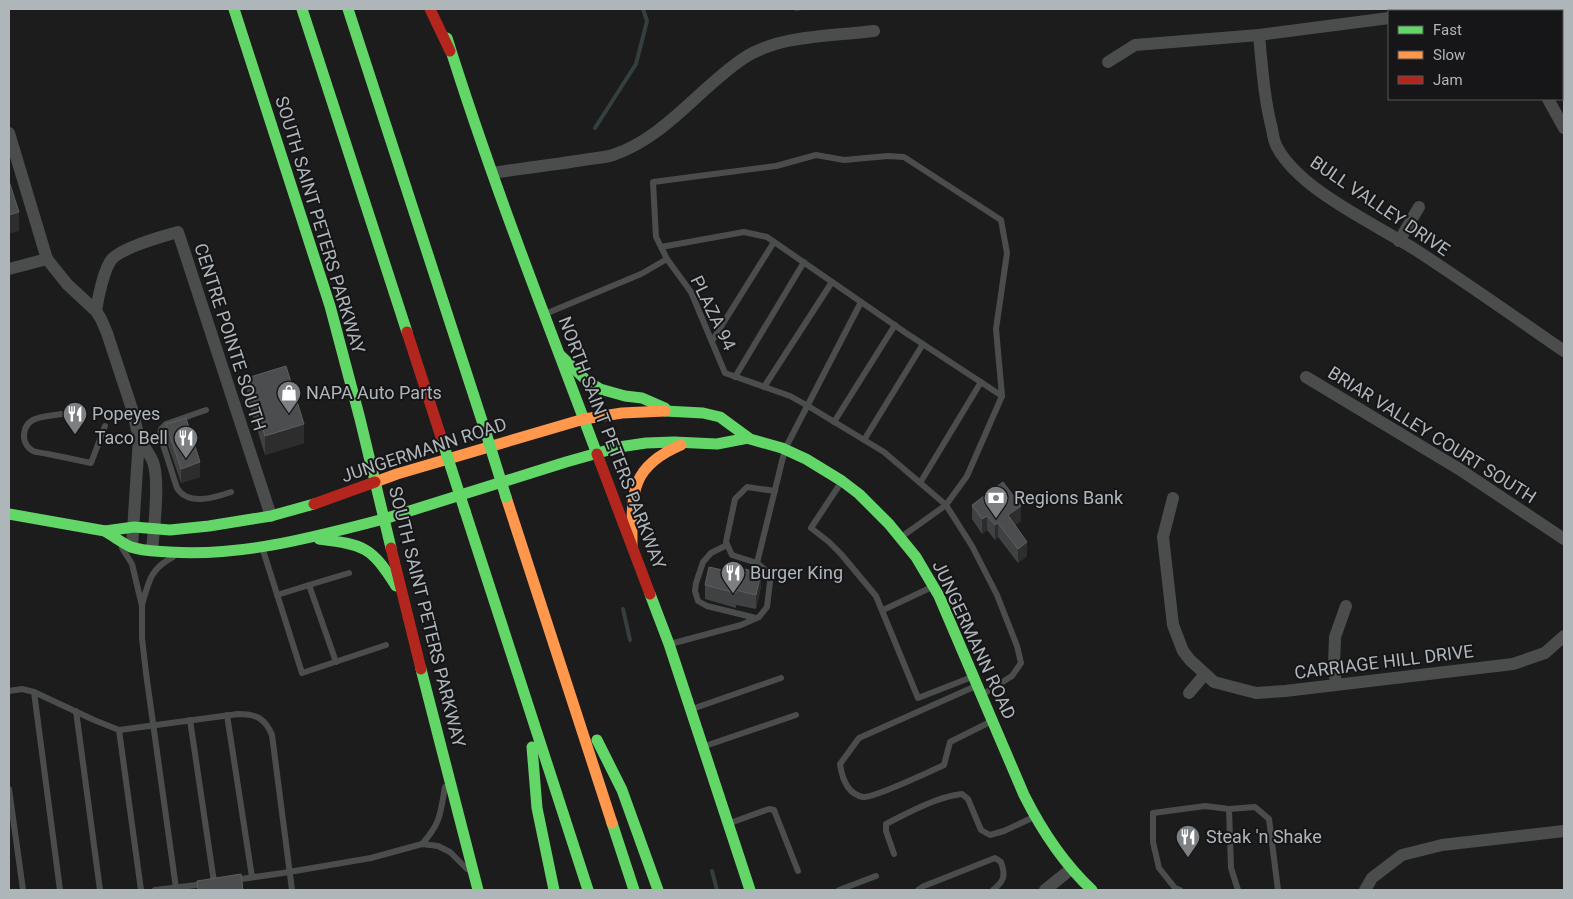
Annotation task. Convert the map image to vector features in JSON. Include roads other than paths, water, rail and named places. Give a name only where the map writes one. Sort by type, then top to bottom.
[{"type":"main road","name":"SOUTH SAINT PETERS PARKWAY","points":[[234,9],[330,306],[478,890]]},
{"type":"main road","points":[[302,9],[588,890]]},
{"type":"main road","points":[[348,9],[634,890]]},
{"type":"main road","points":[[430,9],[450,51]]},
{"type":"main road","name":"NORTH SAINT PETERS PARKWAY","points":[[439,9],[450,51],[544,314],[669,644],[750,890]]},
{"type":"main road","points":[[295,25],[329,90]]},
{"type":"main road","points":[[560,355],[587,381],[600,389],[625,396],[642,398],[671,411]]},
{"type":"main road","name":"JUNGERMANN ROAD","points":[[9,514],[105,531],[134,527],[170,530],[210,526],[271,516],[310,506],[397,474],[584,419],[623,413],[671,411],[721,417],[748,438],[785,449],[818,465],[842,481],[864,499],[901,538],[916,558],[950,621],[1035,817],[1048,839],[1071,869],[1092,890]]},
{"type":"main road","name":"JUNGERMANN ROAD","points":[[105,531],[132,547],[152,550],[204,552],[262,546],[311,538],[419,509],[619,447],[646,443],[690,442],[717,444],[748,438]]},
{"type":"main road","points":[[632,545],[634,497],[644,468],[668,450],[690,442]]},
{"type":"main road","points":[[311,538],[354,544],[365,549],[377,559],[401,592]]},
{"type":"main road","points":[[565,677],[622,790],[642,850],[658,890]]},
{"type":"main road","points":[[529,708],[537,808],[554,890]]},
{"type":"street","points":[[1108,62],[1135,46],[1259,35],[1388,18]]},
{"type":"street","points":[[493,173],[613,155],[640,142],[667,123],[745,57],[770,46],[796,40],[874,31]]},
{"type":"street","name":"BULL VALLEY DRIVE","points":[[1259,35],[1264,91],[1276,146],[1302,178],[1338,203],[1417,251],[1564,351]]},
{"type":"street","points":[[1549,100],[1564,128]]},
{"type":"street","points":[[9,133],[47,259],[67,284],[96,311],[101,319],[132,409],[138,438],[132,547]]},
{"type":"street","points":[[1399,241],[1418,207]]},
{"type":"street","name":"CENTRE POINTE SOUTH","points":[[96,311],[111,259],[122,251],[178,232],[271,516]]},
{"type":"street","points":[[9,269],[47,259]]},
{"type":"street","name":"BRIAR VALLEY COURT SOUTH","points":[[1306,377],[1459,469],[1564,539]]},
{"type":"street","points":[[138,438],[154,462],[156,497],[152,550]]},
{"type":"street","name":"CARRIAGE HILL DRIVE","points":[[1173,498],[1163,537],[1173,625],[1183,651],[1214,682],[1256,693],[1514,664],[1545,653],[1564,636]]},
{"type":"street","points":[[1336,684],[1334,666],[1335,637],[1346,606]]},
{"type":"street","points":[[1189,693],[1205,674]]},
{"type":"street","points":[[1365,890],[1372,878],[1402,855],[1442,845],[1564,831]]},
{"type":"street","points":[[1045,890],[1071,869]]},
{"type":"lane","name":"PLAZA 94","points":[[977,686],[1012,676],[1021,663],[1017,646],[997,595],[972,546],[946,505],[884,452],[808,406],[790,396],[725,373],[690,292],[667,259],[656,237],[653,182],[776,166],[816,155],[844,160],[888,156],[904,157],[1001,220],[1007,253],[996,329],[1002,396]]},
{"type":"lane","points":[[661,247],[744,232],[767,237],[1002,396],[967,476],[946,505],[901,538]]},
{"type":"lane","points":[[712,341],[774,242]]},
{"type":"lane","points":[[544,314],[641,274],[667,259]]},
{"type":"lane","points":[[735,377],[804,262]]},
{"type":"lane","points":[[764,387],[832,282]]},
{"type":"lane","points":[[757,563],[785,449],[861,302]]},
{"type":"lane","points":[[834,422],[895,325]]},
{"type":"lane","points":[[864,440],[923,344]]},
{"type":"lane","points":[[920,484],[980,382]]},
{"type":"lane","points":[[206,410],[166,424],[160,429],[160,434],[180,494],[186,498],[216,497],[231,492]]},
{"type":"lane","points":[[62,414],[38,417],[32,420],[26,426],[25,431],[27,446],[36,452],[91,463],[105,426]]},
{"type":"lane","points":[[842,481],[811,528],[829,542],[852,565],[876,596],[918,698],[977,686]]},
{"type":"lane","points":[[669,644],[741,625],[759,617],[767,607],[770,582],[769,573],[757,563],[732,555],[726,542],[735,499],[747,487],[774,491]]},
{"type":"lane","points":[[117,538],[132,564],[142,606],[142,638],[176,888]]},
{"type":"lane","points":[[727,545],[711,553],[703,562],[696,583],[695,591],[698,601],[708,606],[756,618]]},
{"type":"lane","points":[[262,546],[302,674],[386,645]]},
{"type":"lane","points":[[142,606],[151,576],[159,564],[180,552]]},
{"type":"lane","points":[[277,595],[349,572]]},
{"type":"lane","points":[[309,586],[336,662]]},
{"type":"lane","points":[[883,610],[933,587]]},
{"type":"lane","points":[[691,709],[780,678]]},
{"type":"lane","points":[[977,686],[859,738],[840,764],[842,778],[851,792],[864,797],[881,793],[944,765],[950,742],[992,721]]},
{"type":"lane","points":[[9,691],[22,690],[34,692],[120,730],[227,715],[247,714],[264,720],[272,735],[292,890]]},
{"type":"lane","points":[[34,692],[60,890]]},
{"type":"lane","points":[[76,712],[100,890]]},
{"type":"lane","points":[[227,715],[252,877]]},
{"type":"lane","points":[[704,746],[796,715]]},
{"type":"lane","points":[[190,720],[214,882]]},
{"type":"lane","points":[[120,730],[141,890]]},
{"type":"lane","points":[[422,844],[438,823],[447,772]]},
{"type":"lane","points":[[9,789],[23,890]]},
{"type":"lane","points":[[894,854],[886,831],[886,824],[909,812],[954,795],[962,794],[968,799],[981,830],[990,835],[1035,817]]},
{"type":"lane","points":[[1180,890],[1175,888],[1159,868],[1152,842],[1153,813],[1205,806],[1229,809],[1255,807],[1269,819],[1278,890]]},
{"type":"lane","points":[[1229,809],[1232,868],[1238,890]]},
{"type":"lane","points":[[729,823],[774,810],[798,871]]},
{"type":"lane","points":[[156,890],[290,872],[371,858],[422,844],[438,846],[450,852],[474,878]]},
{"type":"lane","points":[[918,890],[995,858],[1001,862],[1005,872],[1002,882],[993,890]]},
{"type":"lane","points":[[839,890],[876,876]]},
{"type":"waterway","points":[[595,128],[636,64],[647,21],[643,9]]},
{"type":"waterway","points":[[623,609],[630,640]]},
{"type":"waterway","points":[[712,871],[717,890]]},
{"type":"place","name":"NAPA Auto Parts","points":[[289,414]]},
{"type":"place","name":"Popeyes","points":[[75,435]]},
{"type":"place","name":"Taco Bell","points":[[186,459]]},
{"type":"place","name":"Regions Bank","points":[[996,519]]},
{"type":"place","name":"Burger King","points":[[733,594]]},
{"type":"place","name":"Steak 'n Shake","points":[[1188,858]]}]
